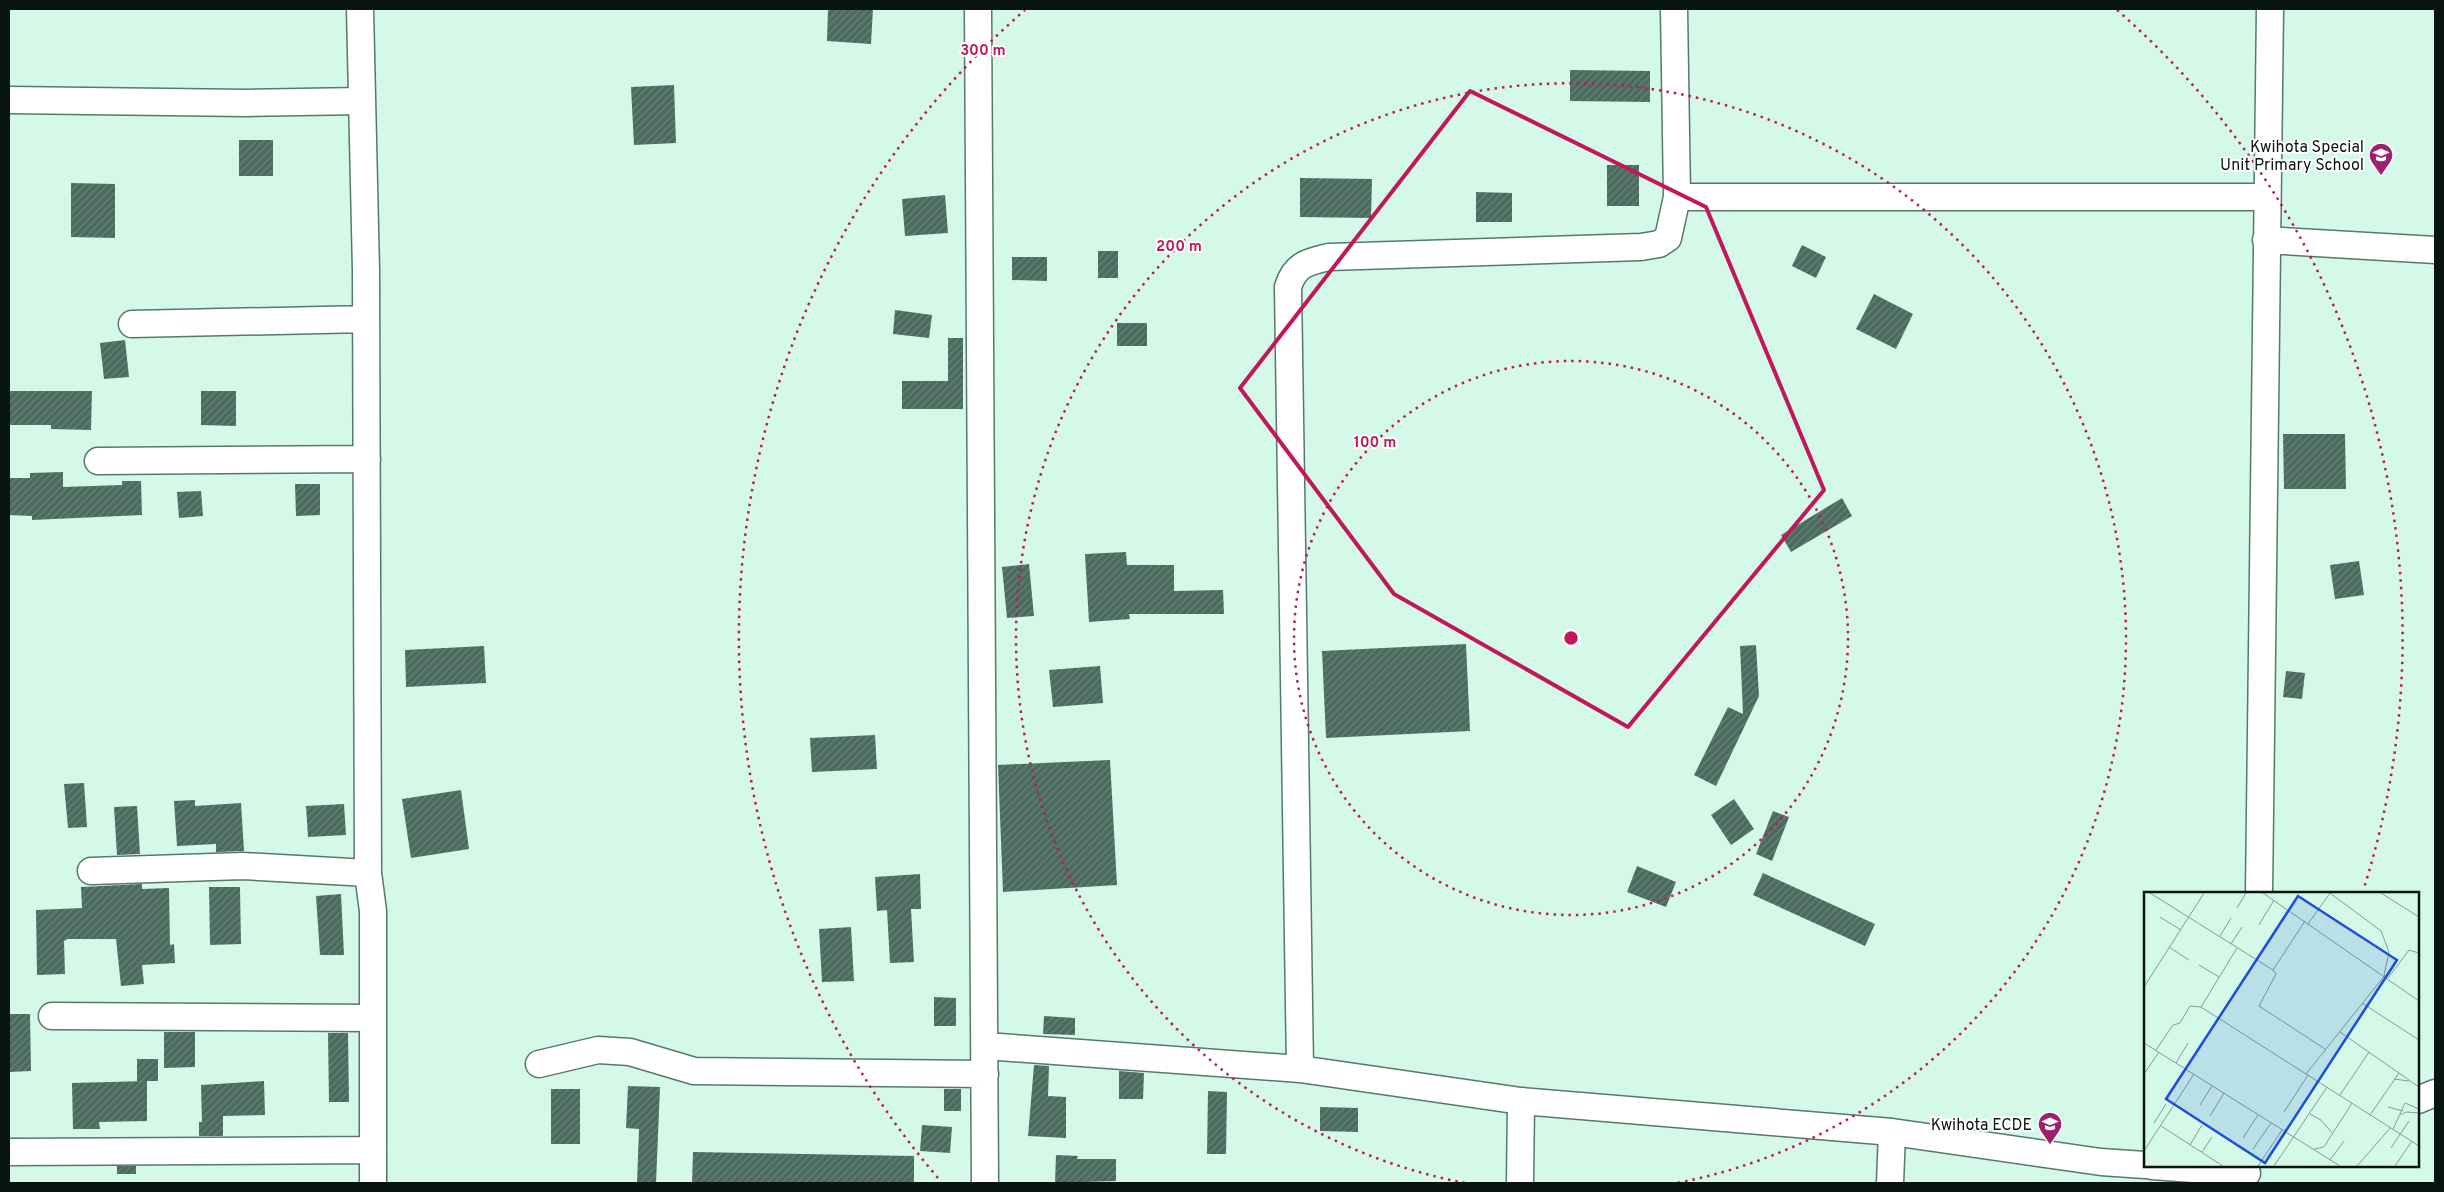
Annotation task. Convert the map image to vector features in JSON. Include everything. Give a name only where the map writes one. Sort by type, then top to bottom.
[{"type":"street","points":[[360,9],[368,459],[368,873],[374,911],[373,1183]]},
{"type":"street","points":[[978,9],[985,1183]]},
{"type":"street","points":[[1300,1069],[1288,287],[1291,275],[1308,262],[1329,257],[1642,247],[1659,244],[1668,238],[1671,232],[1677,197],[1674,9]]},
{"type":"street","points":[[2260,892],[2266,197],[2270,9]]},
{"type":"street","points":[[9,100],[361,102]]},
{"type":"street","points":[[1677,197],[2266,197]]},
{"type":"street","points":[[2266,240],[2435,250]]},
{"type":"street","points":[[132,324],[366,319]]},
{"type":"street","points":[[98,461],[368,459]]},
{"type":"street","points":[[91,871],[243,866],[368,873]]},
{"type":"street","points":[[52,1016],[373,1018]]},
{"type":"street","points":[[985,1046],[1300,1069],[1521,1101],[1892,1132],[2101,1162],[2144,1165]]},
{"type":"street","points":[[539,1064],[598,1050],[630,1052],[694,1071],[985,1074]]},
{"type":"street","points":[[2419,1100],[2435,1093]]},
{"type":"street","points":[[1520,1183],[1521,1101]]},
{"type":"street","points":[[1890,1183],[1892,1132]]},
{"type":"street","points":[[9,1152],[373,1150]]},
{"type":"street","points":[[2164,1167],[2247,1174]]},
{"type":"highlighted area","points":[[1470,91],[1706,207],[1824,490],[1628,727],[1394,594],[1240,388]]},
{"type":"building","points":[[828,9],[873,9],[871,44],[827,41]]},
{"type":"building","points":[[1570,70],[1650,71],[1650,102],[1570,101]]},
{"type":"building","points":[[674,85],[676,143],[634,145],[631,87]]},
{"type":"building","points":[[239,140],[273,140],[273,176],[239,176]]},
{"type":"building","points":[[1607,165],[1639,165],[1639,206],[1607,206]]},
{"type":"building","points":[[1300,178],[1372,179],[1371,218],[1300,217]]},
{"type":"building","points":[[71,183],[115,184],[115,238],[71,237]]},
{"type":"building","points":[[1476,192],[1512,193],[1512,222],[1476,222]]},
{"type":"building","points":[[945,195],[948,233],[905,236],[902,199]]},
{"type":"building","points":[[1802,245],[1826,257],[1816,278],[1792,266]]},
{"type":"building","points":[[1098,251],[1118,251],[1118,278],[1098,278]]},
{"type":"building","points":[[1012,257],[1047,257],[1047,281],[1012,280]]},
{"type":"building","points":[[1874,294],[1913,314],[1896,349],[1856,329]]},
{"type":"building","points":[[895,310],[932,315],[929,338],[893,334]]},
{"type":"building","points":[[1117,323],[1147,323],[1147,346],[1117,346]]},
{"type":"building","points":[[948,338],[963,338],[963,409],[902,409],[902,381],[948,381]]},
{"type":"building","points":[[125,340],[129,377],[104,379],[100,343]]},
{"type":"building","points":[[9,391],[92,391],[91,430],[51,429],[51,425],[9,425]]},
{"type":"building","points":[[201,391],[236,391],[236,426],[201,425]]},
{"type":"building","points":[[2283,434],[2345,434],[2346,489],[2284,489]]},
{"type":"building","points":[[63,472],[63,487],[122,485],[122,481],[141,481],[142,515],[32,520],[32,516],[9,515],[9,478],[30,478],[30,473]]},
{"type":"building","points":[[295,484],[320,484],[320,515],[296,516]]},
{"type":"building","points":[[201,491],[203,516],[179,518],[177,492]]},
{"type":"building","points":[[1842,498],[1852,516],[1791,552],[1781,535]]},
{"type":"building","points":[[1126,552],[1127,565],[1174,565],[1174,591],[1223,590],[1224,614],[1129,614],[1130,619],[1089,622],[1085,554]]},
{"type":"building","points":[[2359,561],[2364,595],[2335,599],[2330,565]]},
{"type":"building","points":[[1029,564],[1034,616],[1007,618],[1002,567]]},
{"type":"building","points":[[1466,644],[1470,731],[1326,738],[1322,651]]},
{"type":"building","points":[[1756,645],[1759,696],[1716,786],[1694,775],[1728,707],[1743,714],[1740,646]]},
{"type":"building","points":[[484,646],[486,683],[406,687],[405,650]]},
{"type":"building","points":[[1100,666],[1103,703],[1053,707],[1049,670]]},
{"type":"building","points":[[2286,671],[2305,673],[2302,699],[2283,697]]},
{"type":"building","points":[[875,735],[877,769],[812,772],[810,738]]},
{"type":"building","points":[[1110,760],[1117,885],[1003,892],[998,765]]},
{"type":"building","points":[[84,783],[87,827],[68,828],[64,784]]},
{"type":"building","points":[[461,790],[469,849],[411,858],[402,799]]},
{"type":"building","points":[[1734,799],[1754,829],[1731,845],[1711,815]]},
{"type":"building","points":[[195,800],[195,806],[241,803],[244,851],[216,852],[216,844],[177,846],[174,801]]},
{"type":"building","points":[[344,804],[346,835],[308,837],[306,806]]},
{"type":"building","points":[[137,806],[140,854],[117,855],[114,807]]},
{"type":"building","points":[[1773,811],[1789,817],[1772,861],[1756,854]]},
{"type":"building","points":[[1637,866],[1676,882],[1666,907],[1627,892]]},
{"type":"building","points":[[1763,873],[1875,924],[1865,946],[1753,895]]},
{"type":"building","points":[[920,874],[921,909],[911,909],[914,962],[890,963],[887,910],[877,911],[875,877]]},
{"type":"building","points":[[142,884],[142,889],[169,888],[170,945],[174,944],[175,963],[142,965],[144,984],[121,986],[116,939],[68,939],[64,941],[65,974],[37,975],[36,910],[82,908],[81,887]]},
{"type":"building","points":[[209,887],[240,887],[241,944],[210,945]]},
{"type":"building","points":[[341,894],[344,955],[320,955],[316,896]]},
{"type":"building","points":[[851,927],[854,981],[822,982],[819,929]]},
{"type":"building","points":[[934,997],[956,998],[956,1026],[934,1026]]},
{"type":"building","points":[[9,1014],[30,1014],[31,1071],[9,1072]]},
{"type":"building","points":[[1044,1016],[1075,1018],[1075,1035],[1043,1034]]},
{"type":"building","points":[[164,1032],[195,1032],[195,1067],[164,1068]]},
{"type":"building","points":[[328,1033],[348,1033],[349,1102],[329,1102]]},
{"type":"building","points":[[137,1059],[158,1059],[158,1081],[137,1081]]},
{"type":"building","points":[[1034,1065],[1049,1066],[1048,1096],[1066,1097],[1066,1138],[1028,1136]]},
{"type":"building","points":[[1119,1071],[1144,1073],[1143,1099],[1119,1099]]},
{"type":"building","points":[[147,1081],[147,1121],[99,1122],[100,1129],[73,1129],[72,1083]]},
{"type":"building","points":[[264,1081],[265,1115],[223,1116],[223,1136],[199,1136],[199,1122],[202,1122],[201,1085]]},
{"type":"building","points":[[628,1086],[660,1087],[656,1183],[637,1183],[639,1129],[626,1128]]},
{"type":"building","points":[[551,1089],[580,1089],[580,1144],[551,1144]]},
{"type":"building","points":[[944,1089],[961,1089],[961,1111],[944,1111]]},
{"type":"building","points":[[1208,1091],[1227,1092],[1226,1154],[1207,1154]]},
{"type":"building","points":[[1320,1107],[1358,1108],[1358,1132],[1320,1131]]},
{"type":"building","points":[[922,1125],[952,1127],[950,1153],[920,1151]]},
{"type":"building","points":[[693,1152],[914,1156],[914,1183],[692,1183]]},
{"type":"building","points":[[1056,1155],[1078,1156],[1077,1159],[1116,1159],[1116,1181],[1055,1183]]},
{"type":"building","points":[[117,1166],[136,1166],[136,1174],[117,1174]]},
{"type":"place","name":"Kwihota Special Unit Primary School","points":[[2381,176]]},
{"type":"place","name":"Kwihota ECDE","points":[[2050,1145]]}]
